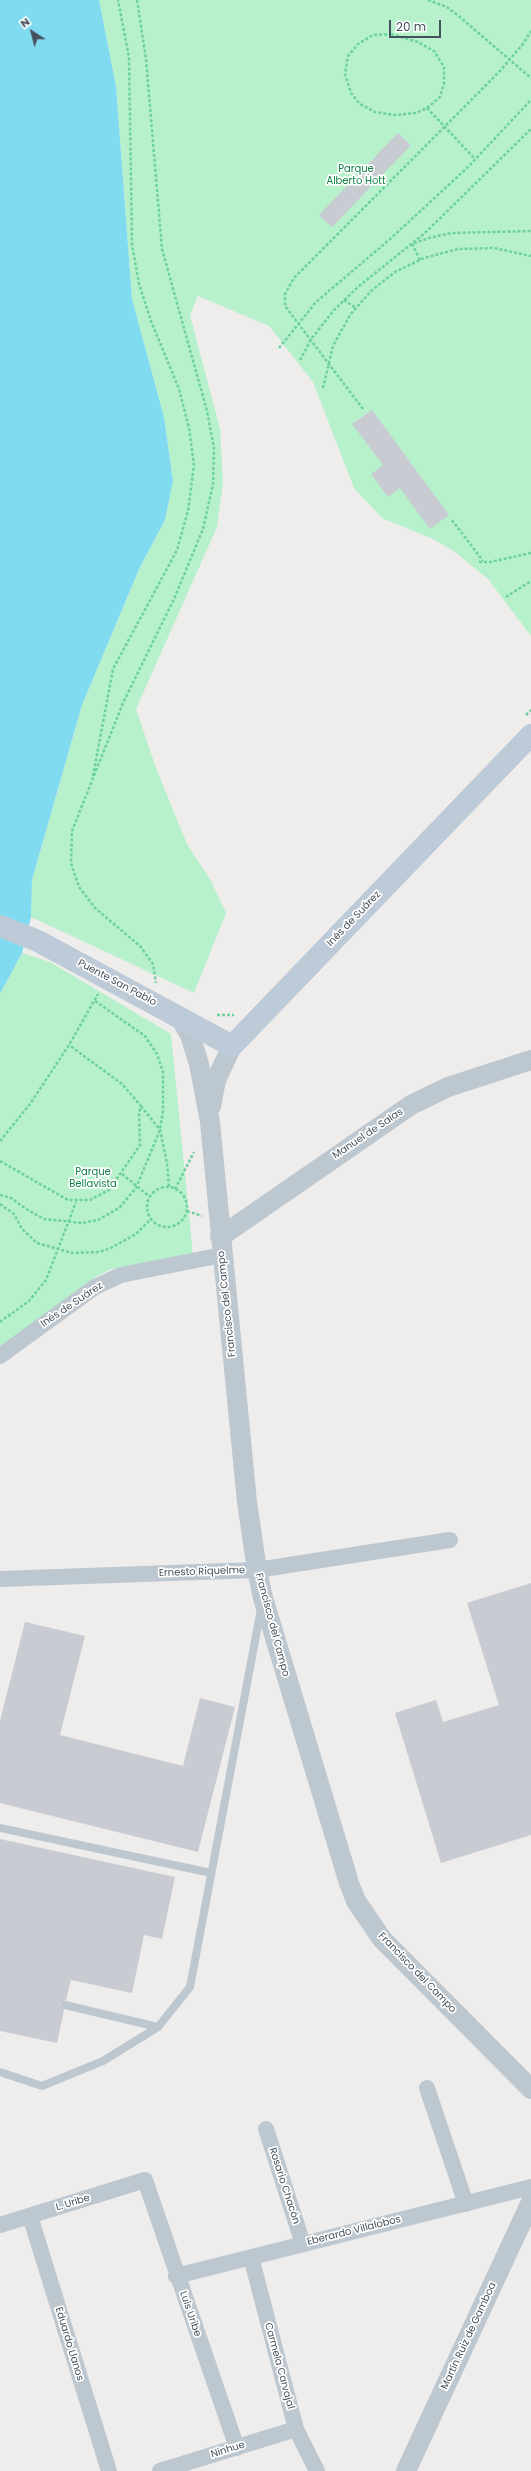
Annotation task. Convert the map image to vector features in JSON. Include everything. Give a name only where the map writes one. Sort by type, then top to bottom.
[{"type":"main road","name":"Inés de Suárez","points":[[232,1046],[531,735]]},
{"type":"main road","name":"Puente San Pablo","points":[[0,926],[38,942],[179,1016],[232,1046]]},
{"type":"street","name":"Francisco del Campo","points":[[179,1016],[190,1035],[199,1064],[210,1122],[247,1502],[257,1570],[263,1598],[356,1901],[382,1939],[531,2088]]},
{"type":"street","name":"Inés de Suárez","points":[[210,1122],[216,1080],[232,1046]]},
{"type":"street","name":"Manuel de Salas","points":[[221,1246],[411,1105],[448,1087],[531,1060]]},
{"type":"street","name":"Inés de Suárez","points":[[0,1356],[95,1287],[121,1275],[221,1246]]},
{"type":"street","name":"Ernesto Riquelme","points":[[0,1579],[257,1570],[450,1540]]},
{"type":"street","points":[[427,2088],[466,2204]]},
{"type":"street","name":"Rosario Chacón","points":[[266,2129],[303,2244]]},
{"type":"street","name":"L. Uribe","points":[[0,2225],[145,2180]]},
{"type":"street","name":"Luis Uribe","points":[[145,2180],[176,2276],[237,2448]]},
{"type":"street","name":"Eberardo Villalobos","points":[[176,2276],[531,2187]]},
{"type":"street","name":"Martín Ruiz de Gamboa","points":[[406,2471],[531,2202]]},
{"type":"street","name":"Eduardo Llanos","points":[[30,2216],[109,2471]]},
{"type":"street","name":"Carmela Carvajal","points":[[251,2257],[296,2429],[317,2471]]},
{"type":"street","name":"Ninhue","points":[[160,2471],[296,2429]]},
{"type":"lane","points":[[0,2072],[42,2086],[103,2061],[158,2027],[190,1987],[263,1598]]},
{"type":"lane","points":[[0,1828],[211,1874]]},
{"type":"lane","points":[[65,2005],[158,2027]]},
{"type":"path","points":[[92,782],[113,669],[177,550],[188,511],[194,465],[189,428],[179,389],[151,321],[139,284],[132,244],[129,57],[118,0]]},
{"type":"path","points":[[137,0],[146,59],[162,249],[207,411],[214,448],[213,484],[203,529],[174,598],[123,703],[72,831],[71,863],[79,888],[95,908],[134,941],[153,964],[157,989]]},
{"type":"path","points":[[428,0],[447,7],[511,59],[531,78]]},
{"type":"path","points":[[363,409],[285,306],[285,294],[294,278],[511,59],[531,31]]},
{"type":"path","points":[[391,34],[418,42],[434,51],[444,68],[444,83],[440,97],[427,108],[416,113],[394,115],[375,112],[360,104],[351,93],[345,74],[348,56],[358,44],[373,35],[391,34]]},
{"type":"path","points":[[279,348],[316,302],[389,240],[475,159],[531,100]]},
{"type":"path","points":[[427,108],[475,159]]},
{"type":"path","points":[[300,360],[311,340],[344,300],[412,244],[531,129]]},
{"type":"path","points":[[412,244],[451,233],[531,231]]},
{"type":"path","points":[[412,244],[420,260]]},
{"type":"path","points":[[323,388],[333,346],[356,308],[371,291],[395,272],[420,260],[466,249],[494,248],[531,256]]},
{"type":"path","points":[[344,300],[356,308]]},
{"type":"path","points":[[452,520],[483,562]]},
{"type":"path","points":[[479,562],[531,552]]},
{"type":"path","points":[[506,597],[531,581]]},
{"type":"path","points":[[0,1142],[30,1104],[69,1045],[95,1001],[136,1028],[145,1036],[157,1054],[163,1072],[164,1092],[160,1130],[136,1188],[126,1202],[111,1213],[90,1222],[67,1223],[44,1219],[30,1212],[11,1198],[0,1195]]},
{"type":"path","points":[[210,1012],[225,1016],[240,1012]]},
{"type":"path","points":[[69,1045],[122,1084],[142,1106],[160,1130],[167,1163],[169,1187]]},
{"type":"path","points":[[0,1160],[68,1200],[76,1202],[90,1200],[109,1190],[122,1174],[140,1145],[139,1113],[142,1106]]},
{"type":"path","points":[[175,1189],[197,1145],[198,1153]]},
{"type":"path","points":[[122,1174],[136,1188],[150,1197]]},
{"type":"path","points":[[169,1187],[175,1189],[185,1198],[187,1212],[180,1223],[174,1226],[160,1226],[151,1219],[147,1208],[150,1197],[158,1190],[169,1187]]},
{"type":"path","points":[[0,1322],[23,1306],[40,1288],[58,1250],[76,1202]]},
{"type":"path","points":[[0,1204],[14,1214],[22,1229],[33,1239],[47,1247],[58,1250],[87,1253],[111,1248],[136,1234],[151,1219]]},
{"type":"path","points":[[187,1212],[206,1217],[205,1209]]},
{"type":"green space","name":"Parque Alberto Hott","points":[[99,0],[531,0],[531,636],[488,579],[455,552],[433,539],[382,518],[354,488],[313,382],[269,326],[198,296],[190,315],[220,429],[223,483],[217,527],[136,709],[156,768],[187,844],[211,881],[226,913],[194,993],[31,917],[32,880],[82,705],[140,567],[165,520],[173,481],[164,417],[132,299],[116,86]]},
{"type":"green space","name":"Parque Bellavista","points":[[22,953],[50,962],[171,1034],[193,1255],[111,1269],[94,1278],[0,1348],[0,994]]},
{"type":"water","points":[[0,0],[99,0],[116,86],[132,299],[164,417],[173,481],[165,520],[140,567],[82,705],[32,880],[31,917],[22,953],[0,994]]},
{"type":"building","points":[[398,133],[411,145],[332,227],[319,215]]},
{"type":"building","points":[[372,410],[449,515],[430,529],[400,488],[388,497],[371,474],[383,465],[352,424]]},
{"type":"building","points":[[531,1583],[531,1835],[441,1863],[395,1713],[436,1700],[443,1722],[499,1705],[467,1603]]},
{"type":"building","points":[[25,1622],[85,1636],[60,1735],[183,1766],[200,1698],[235,1707],[198,1852],[0,1803],[0,1721]]},
{"type":"building","points":[[0,1839],[175,1877],[162,1939],[144,1935],[132,1993],[71,1980],[66,2000],[60,2004],[64,2010],[57,2043],[0,2031]]}]
